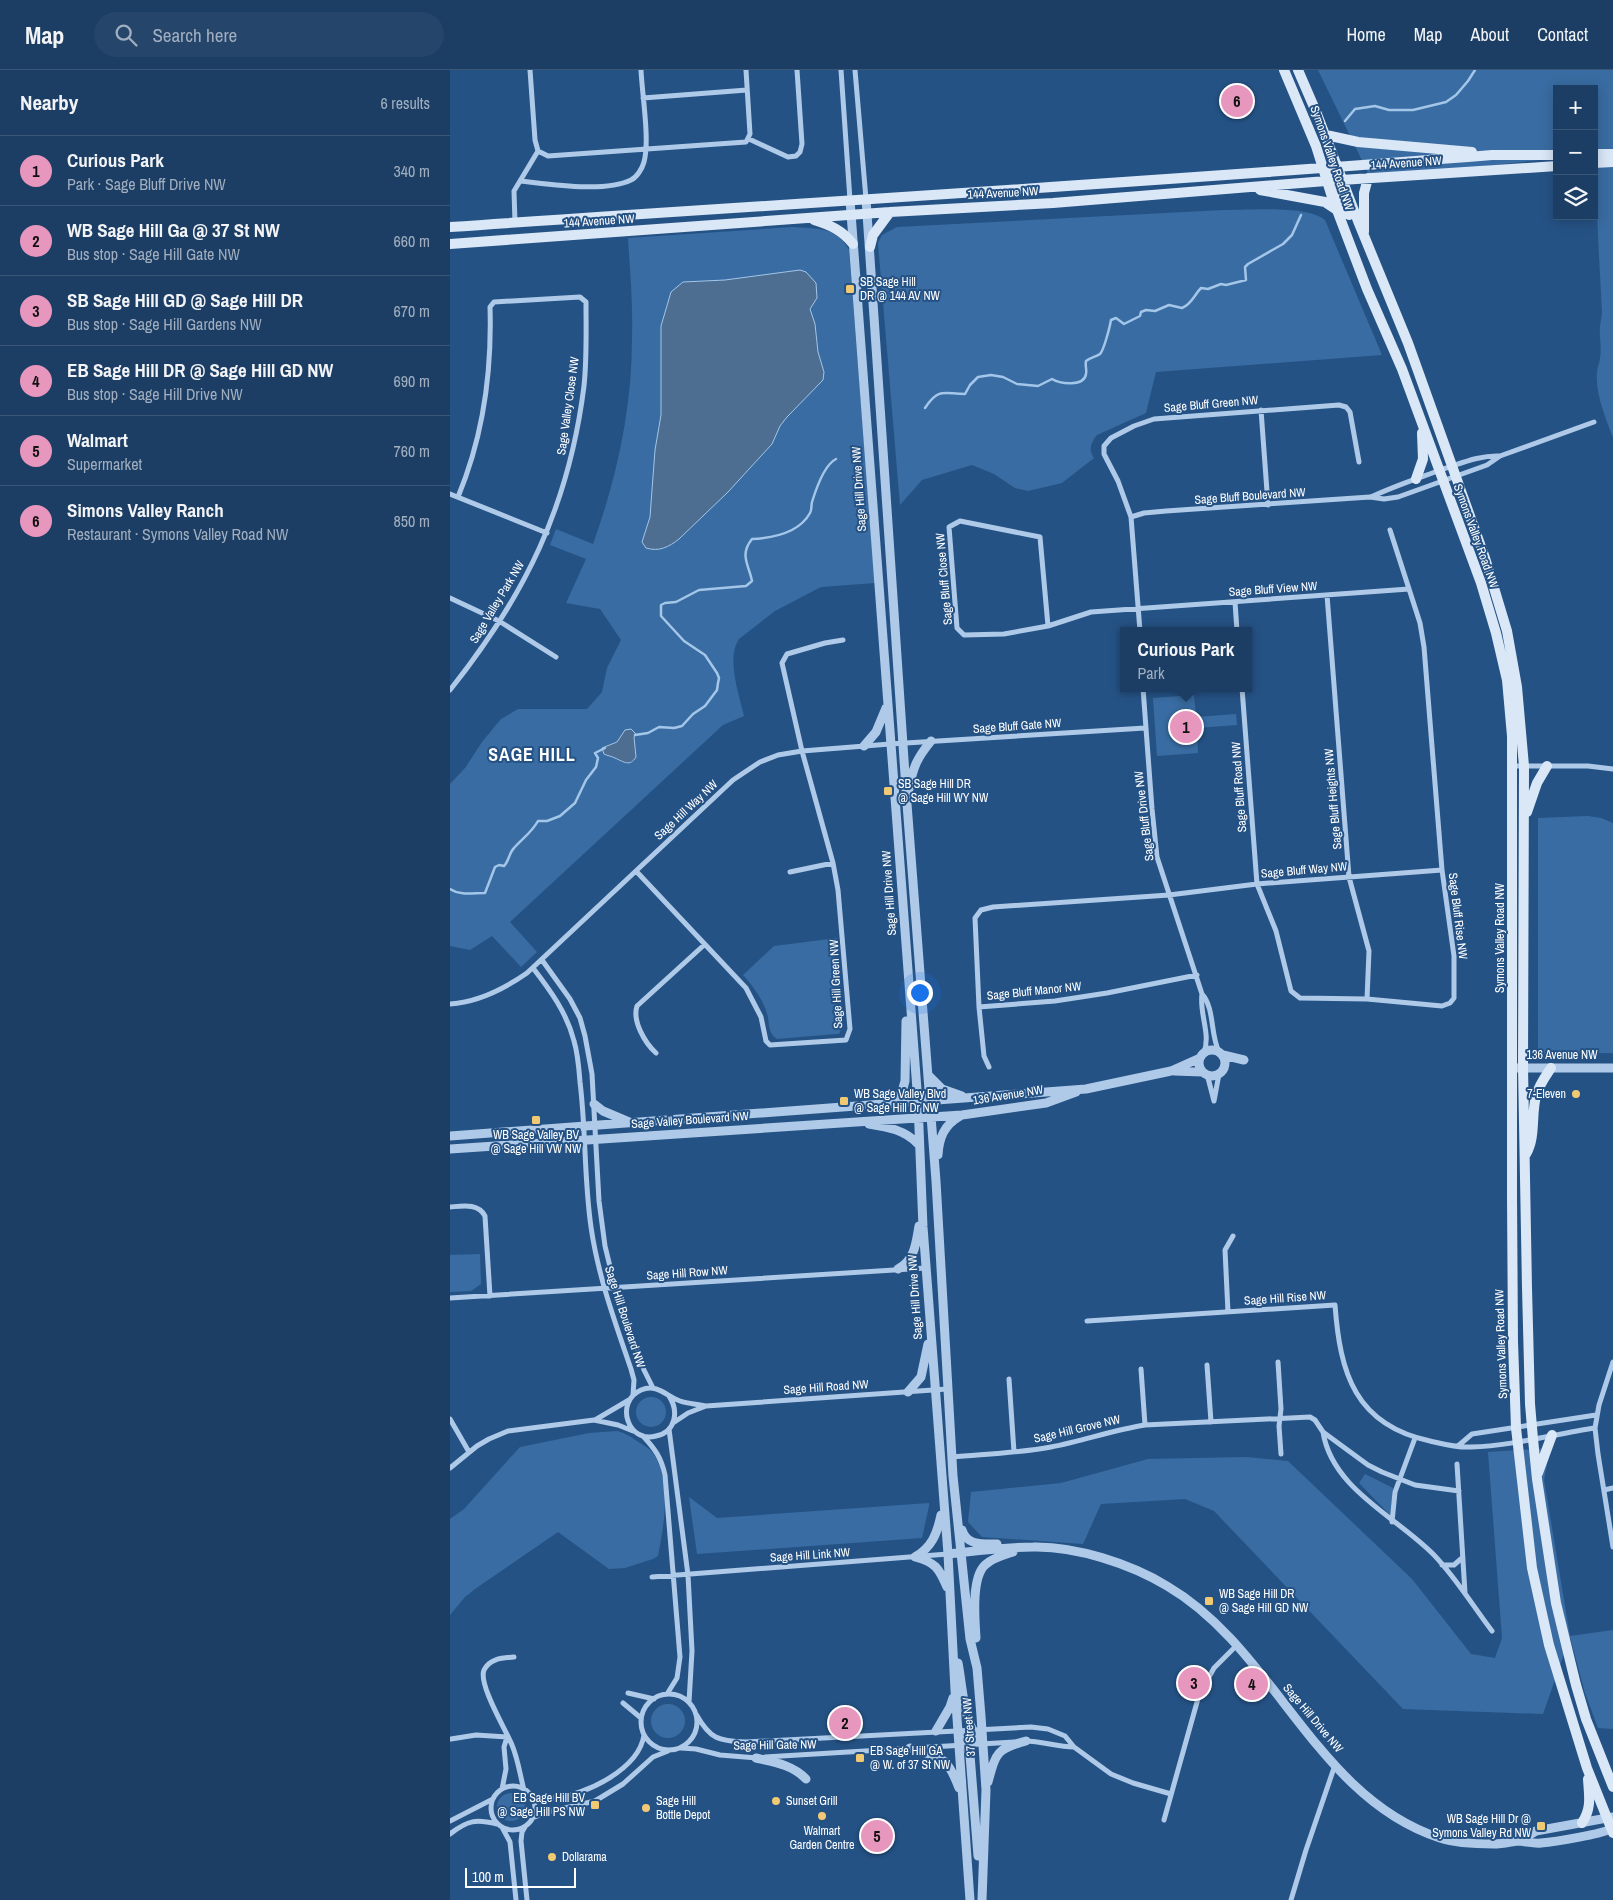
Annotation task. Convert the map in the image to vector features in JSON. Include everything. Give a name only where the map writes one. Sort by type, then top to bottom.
[{"type":"main road","name":"Symons Valley Road NW","points":[[1284,70],[1331,168],[1335,181],[1337,210],[1367,289],[1402,369],[1480,583],[1496,633],[1507,680],[1512,736],[1512,1303],[1516,1428],[1528,1534],[1540,1605],[1587,1768],[1610,1818],[1612,1830]]},
{"type":"main road","name":"Symons Valley Road NW","points":[[1298,70],[1326,135],[1335,181],[1364,235],[1402,325],[1456,476],[1485,558],[1506,631],[1517,687],[1524,766],[1524,1158],[1526,1288],[1533,1439],[1537,1479],[1556,1603],[1586,1719],[1613,1787]]},
{"type":"main road","points":[[1326,135],[1358,142],[1492,156]]},
{"type":"main road","points":[[1598,154],[1613,154]]},
{"type":"main road","name":"144 Avenue NW","points":[[450,227],[1079,186],[1492,156],[1553,155]]},
{"type":"main road","points":[[1598,163],[1613,162]]},
{"type":"main road","name":"144 Avenue NW","points":[[450,244],[1553,166]]},
{"type":"main road","points":[[1364,235],[1364,193],[1368,178]]},
{"type":"main road","points":[[1249,187],[1325,202],[1337,210]]},
{"type":"main road","points":[[870,247],[873,235],[890,212]]},
{"type":"main road","points":[[810,218],[845,234],[853,244]]},
{"type":"main road","points":[[1416,479],[1423,459],[1421,422]]},
{"type":"main road","points":[[1524,823],[1537,783],[1548,766]]},
{"type":"main road","points":[[1524,1158],[1531,1146],[1536,1096],[1541,1083],[1552,1068]]},
{"type":"main road","points":[[1537,1479],[1552,1435]]},
{"type":"main road","points":[[1582,1823],[1590,1804],[1587,1768]]},
{"type":"street","points":[[515,223],[514,190],[538,151],[535,140],[530,70]]},
{"type":"street","points":[[520,181],[583,186],[611,185],[631,180],[640,172],[646,149],[640,70]]},
{"type":"street","points":[[746,70],[749,139]]},
{"type":"street","points":[[749,139],[788,157],[796,156],[800,152],[802,144],[797,70]]},
{"type":"street","points":[[842,70],[850,200]]},
{"type":"street","points":[[855,70],[866,200]]},
{"type":"street","points":[[642,98],[747,90]]},
{"type":"street","points":[[538,151],[548,156],[744,143],[749,139]]},
{"type":"street","name":"Sage Hill Drive NW","points":[[850,200],[909,1004],[918,1103],[918,1144],[930,1331],[948,1554],[1035,1547],[1074,1551],[1136,1570],[1168,1586],[1198,1607],[1237,1645],[1292,1714],[1335,1764],[1365,1795],[1408,1823],[1440,1838],[1494,1844],[1519,1841],[1539,1844],[1612,1830]]},
{"type":"street","name":"Sage Hill Drive NW","points":[[866,200],[907,804],[936,1182],[947,1389],[962,1552]]},
{"type":"street","name":"Sage Valley Close NW","points":[[458,497],[469,470],[486,397],[489,366],[490,307],[494,302],[580,297],[586,302],[584,384],[573,452],[547,533]]},
{"type":"street","name":"Sage Bluff Green NW","points":[[1131,517],[1118,481],[1104,454],[1104,446],[1111,438],[1134,426],[1154,419],[1340,405],[1346,407],[1350,412],[1359,462]]},
{"type":"street","points":[[1261,410],[1268,505]]},
{"type":"street","points":[[1500,456],[1594,422]]},
{"type":"street","name":"Sage Bluff Boulevard NW","points":[[1370,497],[1482,456],[1500,456]]},
{"type":"street","name":"Sage Bluff Boulevard NW","points":[[1131,517],[1151,513],[1370,497],[1392,498],[1487,465],[1500,456]]},
{"type":"street","points":[[450,494],[547,533]]},
{"type":"street","points":[[1131,517],[1140,627]]},
{"type":"street","name":"Sage Bluff Close NW","points":[[1048,626],[1040,537],[960,521],[950,526],[957,628],[964,635],[1004,634],[1048,626],[1091,612],[1138,609]]},
{"type":"street","name":"Sage Bluff Rise NW","points":[[1257,884],[1276,931],[1291,991],[1300,998],[1367,999],[1442,1006],[1450,1003],[1454,998],[1454,956],[1442,870],[1424,647],[1420,623],[1390,530]]},
{"type":"street","name":"Sage Valley Park NW","points":[[450,690],[473,661],[520,589],[547,533]]},
{"type":"street","name":"Sage Bluff View NW","points":[[1138,609],[1409,589]]},
{"type":"street","name":"Sage Bluff Heights NW","points":[[1327,595],[1349,877],[1369,951],[1367,999]]},
{"type":"street","points":[[450,598],[499,621],[556,657]]},
{"type":"street","points":[[1235,602],[1237,627]]},
{"type":"street","name":"Sage Hill Green NW","points":[[636,870],[733,974],[751,996],[761,1017],[766,1041],[770,1045],[846,1040],[850,1030],[838,890],[833,863],[802,751],[782,663],[786,654],[842,640]]},
{"type":"street","name":"Sage Bluff Drive NW","points":[[1143,692],[1157,857],[1202,994],[1208,1005],[1214,1038],[1221,1054]]},
{"type":"street","name":"Sage Bluff Road NW","points":[[1242,692],[1257,884]]},
{"type":"street","points":[[864,746],[876,732],[887,706]]},
{"type":"street","name":"Sage Bluff Gate NW","points":[[890,744],[1145,728]]},
{"type":"street","points":[[907,804],[914,766],[918,756],[931,741]]},
{"type":"street","name":"Sage Hill Way NW","points":[[450,1004],[466,1003],[488,995],[512,984],[533,968],[733,780],[748,769],[778,755],[802,751],[890,744]]},
{"type":"street","points":[[1512,766],[1588,766],[1613,769]]},
{"type":"street","points":[[790,872],[833,863]]},
{"type":"street","name":"Sage Bluff Way NW","points":[[1169,895],[1257,884],[1442,870]]},
{"type":"street","name":"Sage Bluff Manor NW","points":[[1169,895],[993,907],[982,910],[976,918],[979,1007],[1081,997],[1197,975]]},
{"type":"street","points":[[656,1053],[647,1044],[635,1013],[637,1006],[704,945]]},
{"type":"street","name":"Sage Hill Boulevard NW","points":[[542,960],[561,985],[580,1018],[589,1055],[601,1221],[615,1287],[644,1370],[653,1388]]},
{"type":"street","name":"Sage Hill Boulevard NW","points":[[533,968],[551,991],[568,1022],[574,1041],[584,1126],[588,1204],[595,1252],[603,1288],[634,1380],[633,1395]]},
{"type":"street","name":"Sage Bluff Drive NW","points":[[1202,994],[1201,1002],[1207,1040],[1202,1055]]},
{"type":"street","points":[[893,1104],[902,1092],[905,1081],[905,1024],[909,1004]]},
{"type":"street","points":[[979,1007],[984,1056],[989,1067]]},
{"type":"street","points":[[1205,1073],[1221,1070],[1244,1060],[1212,1050],[1202,1055],[1200,1065],[1205,1073],[1214,1100],[1221,1070],[1221,1054]]},
{"type":"street","name":"136 Avenue NW","points":[[1171,1071],[1202,1055]]},
{"type":"street","name":"136 Avenue NW","points":[[1512,1068],[1613,1068]]},
{"type":"street","name":"136 Avenue NW","points":[[931,1117],[962,1115],[1046,1103],[1086,1089],[1171,1071],[1205,1073]]},
{"type":"street","points":[[928,1075],[942,1089],[967,1098]]},
{"type":"street","name":"136 Avenue NW","points":[[930,1102],[1086,1089]]},
{"type":"street","name":"Sage Valley Boulevard NW","points":[[450,1136],[930,1102]]},
{"type":"street","points":[[594,1104],[603,1111],[632,1123]]},
{"type":"street","points":[[936,1182],[939,1142],[948,1124],[962,1115]]},
{"type":"street","name":"Sage Valley Boulevard NW","points":[[450,1149],[931,1117]]},
{"type":"street","points":[[857,1122],[901,1131],[908,1134],[918,1144]]},
{"type":"street","points":[[898,1269],[908,1262],[914,1251],[922,1206],[937,1205]]},
{"type":"street","points":[[450,1207],[474,1207],[481,1210],[485,1216],[490,1296]]},
{"type":"street","points":[[1228,1312],[1225,1250],[1232,1236]]},
{"type":"street","name":"Sage Hill Row NW","points":[[450,1298],[926,1268]]},
{"type":"street","name":"Sage Hill Rise NW","points":[[1087,1321],[1335,1305],[1341,1358],[1358,1395],[1380,1420],[1399,1431],[1415,1438],[1471,1447],[1595,1428]]},
{"type":"street","points":[[908,1392],[921,1377],[930,1331]]},
{"type":"street","points":[[1278,1362],[1281,1409],[1278,1426],[1280,1454]]},
{"type":"street","points":[[1613,1362],[1596,1414],[1595,1428],[1613,1547]]},
{"type":"street","points":[[1207,1364],[1211,1422]]},
{"type":"street","points":[[1142,1369],[1145,1425]]},
{"type":"street","points":[[1009,1379],[1014,1452]]},
{"type":"street","points":[[636,1432],[627,1421],[626,1407],[629,1400],[633,1395],[645,1388],[653,1388],[664,1392],[670,1396],[675,1409],[673,1423],[669,1429],[657,1436],[643,1436]]},
{"type":"street","name":"Sage Hill Road NW","points":[[670,1396],[680,1401],[706,1406],[947,1389]]},
{"type":"street","points":[[594,1420],[629,1400]]},
{"type":"street","name":"Sage Hill Road NW","points":[[673,1423],[706,1406]]},
{"type":"street","points":[[1457,1446],[1472,1434],[1532,1426],[1596,1414]]},
{"type":"street","name":"Sage Hill Grove NW","points":[[952,1457],[1053,1447],[1145,1425],[1310,1417],[1315,1420],[1323,1432],[1368,1465],[1415,1485],[1459,1491]]},
{"type":"street","points":[[450,1419],[469,1452]]},
{"type":"street","points":[[450,1468],[469,1452],[489,1439],[508,1431],[594,1420],[618,1424],[636,1432],[654,1447],[661,1460],[665,1475],[674,1576],[679,1668],[677,1678],[667,1694]]},
{"type":"street","points":[[669,1429],[688,1574],[692,1651],[689,1702]]},
{"type":"street","points":[[1323,1432],[1325,1446],[1332,1460],[1363,1495],[1392,1522],[1422,1545],[1442,1566],[1492,1631]]},
{"type":"street","points":[[1392,1522],[1394,1492],[1415,1438]]},
{"type":"street","points":[[1457,1464],[1465,1594]]},
{"type":"street","points":[[1604,1490],[1613,1488]]},
{"type":"street","points":[[915,1557],[925,1551],[932,1543],[939,1528],[944,1502]]},
{"type":"street","points":[[958,1517],[964,1536],[971,1542],[1035,1547]]},
{"type":"street","points":[[977,1668],[975,1595],[978,1578],[984,1565],[998,1557],[1035,1547]]},
{"type":"street","name":"37 Street NW","points":[[962,1552],[970,1639],[977,1668],[986,1790],[982,1900]]},
{"type":"street","name":"Sage Hill Link NW","points":[[652,1577],[948,1554]]},
{"type":"street","name":"37 Street NW","points":[[948,1554],[958,1730],[964,1745],[963,1798],[970,1900]]},
{"type":"street","points":[[915,1557],[926,1560],[936,1566],[950,1594]]},
{"type":"street","points":[[1442,1566],[1454,1565],[1462,1558]]},
{"type":"street","points":[[951,1621],[966,1710],[972,1729],[977,1739],[983,1744]]},
{"type":"street","points":[[1164,1820],[1200,1695],[1214,1668],[1237,1645]]},
{"type":"street","points":[[514,1657],[496,1658],[483,1672],[485,1688],[512,1745],[524,1790]]},
{"type":"street","points":[[936,1731],[950,1707],[955,1690]]},
{"type":"street","points":[[628,1693],[654,1699]]},
{"type":"street","points":[[531,1796],[556,1798],[590,1788],[618,1772],[634,1757],[642,1745],[644,1734],[641,1718],[646,1707],[654,1699],[667,1694],[679,1696],[689,1702],[696,1714],[697,1722],[693,1737],[681,1748],[668,1750],[653,1757],[624,1784],[595,1801],[548,1812],[532,1818]]},
{"type":"street","points":[[623,1703],[641,1718]]},
{"type":"street","name":"Sage Hill Gate NW","points":[[696,1714],[704,1728],[712,1735],[722,1740],[746,1742],[982,1728],[1031,1727],[1048,1729],[1065,1736],[1074,1747],[1111,1774],[1133,1783],[1171,1794]]},
{"type":"street","points":[[644,1734],[654,1746],[668,1750]]},
{"type":"street","points":[[450,1739],[476,1735],[507,1737]]},
{"type":"street","points":[[450,1822],[493,1799],[502,1789],[506,1769],[504,1747],[507,1737]]},
{"type":"street","points":[[986,1790],[995,1759],[1002,1749],[1026,1741]]},
{"type":"street","name":"Sage Hill Gate NW","points":[[681,1748],[696,1749],[720,1755],[756,1758],[1026,1741],[1074,1747]]},
{"type":"street","points":[[964,1745],[970,1755],[982,1900]]},
{"type":"street","points":[[910,1748],[945,1761],[952,1769],[963,1798]]},
{"type":"street","points":[[756,1758],[786,1765],[800,1772],[806,1778]]},
{"type":"street","points":[[1290,1900],[1335,1764]]},
{"type":"street","points":[[502,1789],[513,1786],[524,1790],[531,1796],[534,1807],[532,1818],[522,1832],[521,1841],[527,1900]]},
{"type":"street","points":[[493,1799],[491,1812],[510,1842],[516,1900]]},
{"type":"street","name":"Sage Hill Drive NW","points":[[1519,1841],[1536,1831],[1610,1818]]},
{"type":"street","points":[[450,1834],[475,1820],[517,1829],[527,1825]]},
{"type":"shaded area","points":[[1318,70],[1613,70],[1613,438],[1602,406],[1597,380],[1597,370],[1601,354],[1600,331],[1602,312],[1598,220],[1598,85],[1553,85],[1553,158],[1371,179]]},
{"type":"shaded area","points":[[1223,210],[1291,210],[1317,215],[1325,220],[1382,355],[1156,372],[1146,413],[1097,435],[1091,446],[1094,458],[1062,483],[1028,491],[1015,488],[994,474],[972,465],[922,480],[900,505],[878,243],[882,235],[897,227]]},
{"type":"shaded area","points":[[792,227],[825,230],[844,242],[849,250],[875,583],[821,587],[775,611],[739,639],[735,647],[734,666],[744,716],[723,725],[510,922],[537,952],[521,967],[492,936],[470,950],[450,946],[450,784],[465,768],[482,742],[501,719],[518,709],[587,709],[602,692],[607,668],[621,640],[600,609],[566,603],[586,559],[550,545],[556,529],[593,544],[616,468],[626,417],[631,364],[632,313],[628,238]]},
{"type":"shaded area","points":[[800,270],[806,272],[816,283],[817,298],[810,309],[815,324],[818,352],[824,372],[823,380],[787,417],[780,426],[772,444],[728,492],[679,539],[664,548],[646,548],[642,542],[650,517],[655,450],[661,415],[661,326],[671,292],[683,282],[725,280]]},
{"type":"shaded area","points":[[1194,695],[1196,717],[1236,714],[1237,725],[1197,728],[1198,753],[1157,756],[1153,698]]},
{"type":"shaded area","points":[[631,729],[636,734],[634,737],[636,757],[634,760],[627,763],[604,754],[602,748],[617,742],[625,730]]},
{"type":"shaded area","points":[[1588,816],[1601,818],[1613,823],[1613,1053],[1538,1054],[1538,818]]},
{"type":"shaded area","points":[[837,938],[843,1025],[839,1034],[777,1039],[771,1032],[768,1017],[761,1000],[755,989],[743,975],[774,946]]},
{"type":"shaded area","points":[[480,1254],[481,1284],[471,1291],[450,1292],[450,1255]]},
{"type":"shaded area","points":[[651,1397],[662,1401],[666,1412],[662,1423],[651,1427],[640,1423],[636,1412],[640,1401]]},
{"type":"shaded area","points":[[617,1431],[630,1436],[649,1449],[659,1464],[665,1490],[665,1503],[658,1556],[625,1568],[609,1569],[558,1532],[475,1589],[465,1597],[450,1615],[450,1519],[464,1509],[520,1447],[589,1433]]},
{"type":"shaded area","points":[[1550,1448],[1544,1480],[1570,1636],[1613,1630],[1613,1729],[1598,1728],[1585,1693],[1570,1637],[1543,1714],[1403,1709],[1214,1511],[1185,1499],[1101,1504],[1083,1544],[982,1537],[968,1522],[971,1492],[1061,1483],[1148,1459],[1246,1457],[1288,1461],[1412,1579],[1471,1654],[1495,1658],[1502,1638],[1488,1452]]},
{"type":"shaded area","points":[[1365,1474],[1393,1488],[1390,1515],[1359,1483]]},
{"type":"shaded area","points":[[689,1497],[717,1518],[929,1503],[929,1506],[922,1538],[697,1554]]},
{"type":"shaded area","points":[[668,1704],[675,1705],[680,1709],[684,1714],[684,1728],[680,1733],[675,1737],[668,1738],[661,1737],[656,1733],[652,1728],[651,1721],[652,1714],[656,1709],[661,1705]]},
{"type":"shaded area","points":[[511,1793],[521,1797],[525,1807],[521,1817],[511,1821],[501,1817],[497,1807],[501,1797]]},
{"type":"waterway","points":[[1345,121],[1355,109],[1375,106],[1389,110],[1413,110],[1446,102],[1456,95],[1475,70]]},
{"type":"waterway","points":[[925,408],[938,394],[965,394],[978,377],[991,375],[1003,377],[1017,384],[1038,386],[1052,379],[1066,383],[1081,381],[1086,374],[1086,361],[1102,352],[1111,320],[1116,318],[1124,324],[1140,316],[1141,312],[1146,310],[1155,311],[1169,305],[1182,308],[1191,302],[1201,288],[1208,289],[1221,284],[1226,285],[1246,280],[1245,267],[1283,244],[1292,235],[1301,215]]},
{"type":"waterway","points":[[635,735],[648,733],[659,727],[674,728],[682,726],[693,714],[705,706],[717,690],[719,678],[717,673],[705,655],[684,641],[661,616],[661,605],[676,602],[699,590],[746,586],[752,581],[745,555],[752,539],[776,536],[792,530],[805,520],[811,512],[812,502],[821,478],[828,466],[836,459]]},
{"type":"waterway","points":[[450,889],[462,893],[485,893],[495,867],[499,865],[504,866],[512,850],[538,821],[547,821],[560,816],[575,803],[586,780],[596,767],[598,758],[595,753],[605,748]]},
{"type":"place","name":"Simons Valley Ranch","points":[[1237,101]]},
{"type":"place","name":"SB Sage Hill DR @ 144 AV NW","points":[[850,289]]},
{"type":"place","name":"Curious Park","points":[[1186,727]]},
{"type":"place","name":"SB Sage Hill DR @ Sage Hill WY NW","points":[[888,791]]},
{"type":"place","name":"7-Eleven","points":[[1576,1094]]},
{"type":"place","name":"WB Sage Valley Blvd @ Sage Hill Dr NW","points":[[844,1101]]},
{"type":"place","name":"WB Sage Valley BV @ Sage Hill VW NW","points":[[536,1120]]},
{"type":"place","name":"WB Sage Hill DR @ Sage Hill GD NW","points":[[1209,1601]]},
{"type":"place","name":"SB Sage Hill GD @ Sage Hill DR","points":[[1194,1683]]},
{"type":"place","name":"EB Sage Hill DR @ Sage Hill GD NW","points":[[1252,1684]]},
{"type":"place","name":"WB Sage Hill Ga @ 37 St NW","points":[[845,1723]]},
{"type":"place","name":"EB Sage Hill GA @ W. of 37 St NW","points":[[860,1758]]},
{"type":"place","name":"Sunset Grill","points":[[776,1801]]},
{"type":"place","name":"EB Sage Hill BV @ Sage Hill PS NW","points":[[595,1805]]},
{"type":"place","name":"Sage Hill Bottle Depot","points":[[646,1808]]},
{"type":"place","name":"Walmart Garden Centre","points":[[822,1816]]},
{"type":"place","name":"WB Sage Hill Dr @ Symons Valley Rd NW","points":[[1541,1826]]},
{"type":"place","name":"Walmart","points":[[877,1836]]},
{"type":"place","name":"Dollarama","points":[[552,1857]]},
{"type":"district","name":"SAGE HILL","points":[[532,754]]}]
